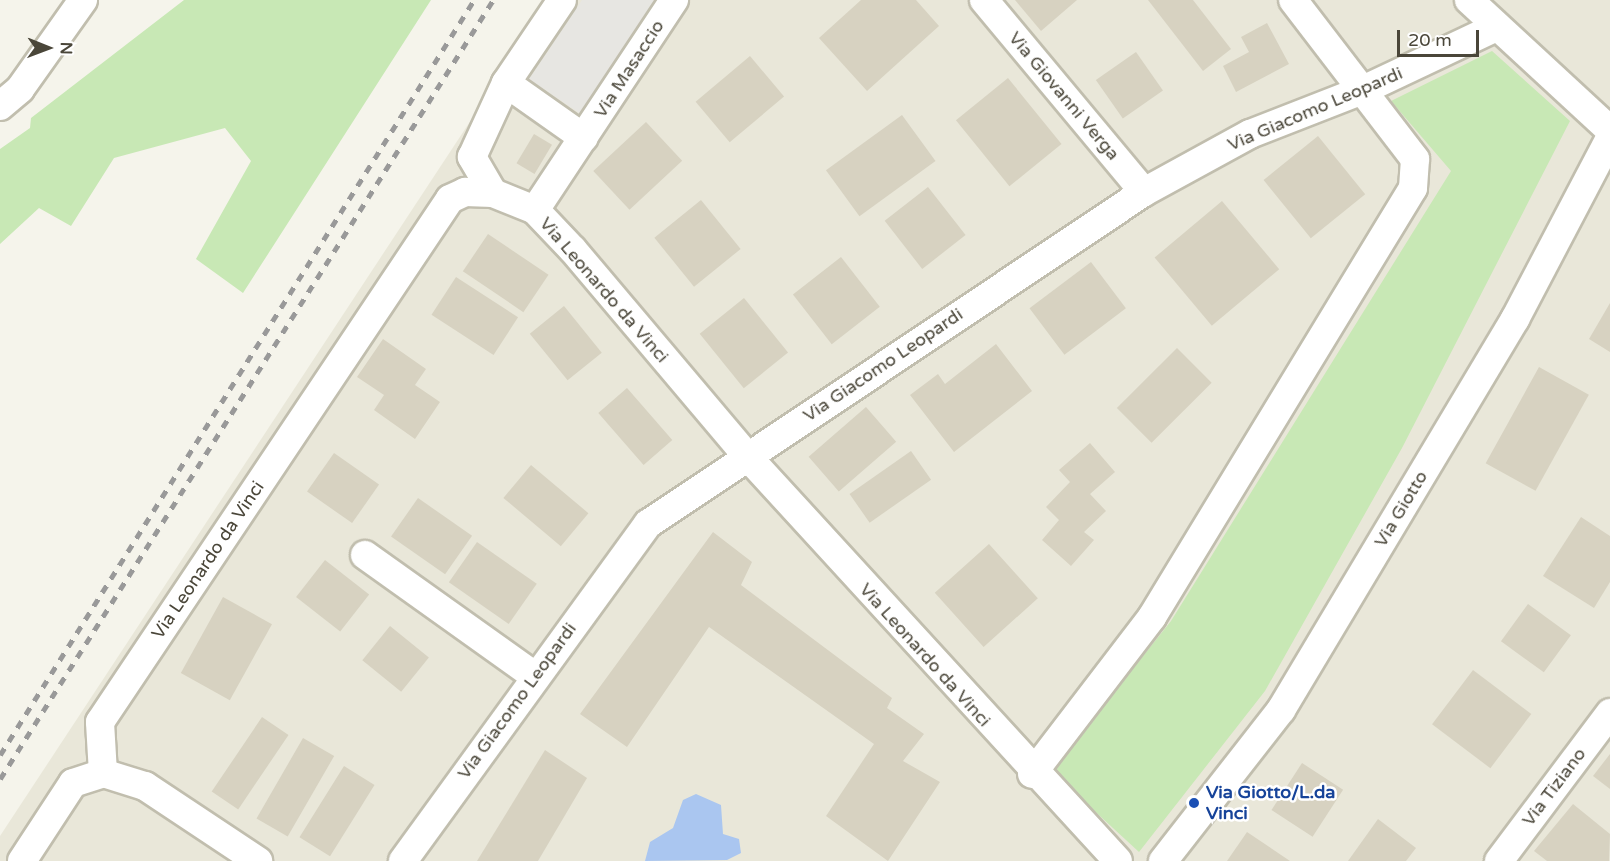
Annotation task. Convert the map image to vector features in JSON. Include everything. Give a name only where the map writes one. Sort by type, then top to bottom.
[{"type":"street","points":[[0,106],[20,89],[83,0]]},
{"type":"street","points":[[493,193],[472,157],[506,83],[562,0]]},
{"type":"street","name":"Via Masaccio","points":[[536,210],[674,0]]},
{"type":"street","name":"Via Giovanni Verga","points":[[984,0],[1144,192]]},
{"type":"street","points":[[1032,774],[1152,617],[1413,188],[1415,159],[1293,0]]},
{"type":"street","points":[[1469,0],[1494,28],[1610,130]]},
{"type":"street","name":"Via Giacomo Leopardi","points":[[403,861],[533,675],[648,524],[1144,192],[1250,134],[1363,90],[1494,28]]},
{"type":"street","name":"Via Masaccio","points":[[506,83],[584,138]]},
{"type":"street","name":"Via Giotto","points":[[1162,861],[1281,710],[1515,319],[1610,138]]},
{"type":"street","name":"Via Leonardo da Vinci","points":[[103,773],[100,722],[450,199],[465,192],[493,193],[536,210],[747,456],[1032,774],[1118,861]]},
{"type":"street","points":[[365,555],[533,675]]},
{"type":"street","name":"Via Tiziano","points":[[1499,861],[1610,713]]},
{"type":"street","points":[[22,861],[73,783],[103,773],[145,786],[258,861]]},
{"type":"street","points":[[0,857],[7,861]]},
{"type":"shaded area","points":[[550,0],[1610,0],[1610,861],[0,861],[0,836]]},
{"type":"shaded area","points":[[582,0],[662,0],[585,117],[529,79]]},
{"type":"green space","points":[[184,0],[431,0],[243,293],[196,259],[251,161],[225,128],[114,158],[71,226],[39,208],[0,244],[0,149],[30,128],[31,118]]},
{"type":"green space","points":[[1492,51],[1570,121],[1402,448],[1265,691],[1139,852],[1051,771],[1171,621],[1451,171],[1391,101]]},
{"type":"water","points":[[696,794],[721,805],[723,834],[739,839],[741,853],[727,860],[645,861],[650,842],[673,828],[683,800]]},
{"type":"building","points":[[861,0],[916,0],[939,26],[867,91],[819,38]]},
{"type":"building","points":[[1015,0],[1077,0],[1041,31]]},
{"type":"building","points":[[1148,0],[1193,0],[1231,49],[1203,71]]},
{"type":"building","points":[[1267,23],[1289,64],[1236,92],[1223,66],[1249,52],[1241,37]]},
{"type":"building","points":[[1136,52],[1163,91],[1123,119],[1096,80]]},
{"type":"building","points":[[750,56],[784,97],[730,142],[696,102]]},
{"type":"building","points":[[1008,78],[1061,144],[1009,186],[956,120]]},
{"type":"building","points":[[902,115],[936,161],[859,216],[826,170]]},
{"type":"building","points":[[646,122],[682,161],[629,210],[593,171]]},
{"type":"building","points":[[534,134],[552,145],[534,174],[516,163]]},
{"type":"building","points":[[1318,136],[1365,194],[1311,238],[1264,180]]},
{"type":"building","points":[[928,187],[966,235],[922,269],[885,221]]},
{"type":"building","points":[[701,200],[741,249],[694,287],[654,238]]},
{"type":"building","points":[[1222,201],[1279,269],[1212,326],[1155,258]]},
{"type":"building","points":[[488,234],[549,275],[523,312],[463,271]]},
{"type":"building","points":[[841,257],[880,307],[832,344],[793,295]]},
{"type":"building","points":[[1091,262],[1126,308],[1064,355],[1030,308]]},
{"type":"building","points":[[456,277],[518,317],[494,355],[431,315]]},
{"type":"building","points":[[744,298],[788,352],[744,388],[700,334]]},
{"type":"building","points":[[1610,303],[1610,352],[1589,339]]},
{"type":"building","points":[[564,306],[602,353],[568,380],[530,334]]},
{"type":"building","points":[[383,339],[426,369],[415,385],[440,402],[415,439],[374,410],[384,395],[357,377]]},
{"type":"building","points":[[996,344],[1032,391],[954,452],[910,395],[938,374],[945,384]]},
{"type":"building","points":[[1177,348],[1212,383],[1152,443],[1117,408]]},
{"type":"building","points":[[1539,367],[1589,395],[1536,491],[1486,463]]},
{"type":"building","points":[[627,388],[672,440],[644,465],[598,413]]},
{"type":"building","points":[[866,407],[896,442],[839,492],[809,457]]},
{"type":"building","points":[[1090,443],[1115,472],[1090,494],[1106,511],[1084,532],[1094,540],[1071,566],[1042,540],[1059,520],[1046,507],[1070,482],[1059,470]]},
{"type":"building","points":[[911,451],[931,480],[870,523],[850,494]]},
{"type":"building","points":[[334,453],[379,485],[352,523],[307,492]]},
{"type":"building","points":[[531,465],[588,513],[561,546],[503,498]]},
{"type":"building","points":[[418,498],[472,536],[445,574],[391,537]]},
{"type":"building","points":[[1581,517],[1610,536],[1610,582],[1594,608],[1543,576]]},
{"type":"building","points":[[713,532],[752,562],[741,585],[892,698],[887,708],[924,734],[903,761],[940,782],[888,861],[826,816],[874,744],[709,627],[627,747],[580,714]]},
{"type":"building","points":[[477,542],[537,584],[509,624],[449,582]]},
{"type":"building","points":[[989,544],[1038,598],[984,647],[935,593]]},
{"type":"building","points":[[325,560],[369,594],[340,632],[296,597]]},
{"type":"building","points":[[223,597],[272,624],[230,700],[181,673]]},
{"type":"building","points":[[1528,604],[1571,635],[1544,672],[1501,641]]},
{"type":"building","points":[[390,626],[429,657],[401,692],[362,660]]},
{"type":"building","points":[[1473,670],[1531,714],[1490,768],[1432,724]]},
{"type":"building","points":[[262,717],[289,735],[238,810],[212,792]]},
{"type":"building","points":[[303,738],[334,756],[288,837],[256,819]]},
{"type":"building","points":[[545,750],[587,778],[538,861],[477,861]]},
{"type":"building","points":[[1610,754],[1610,789],[1593,776]]},
{"type":"building","points":[[1302,763],[1343,790],[1313,837],[1272,810]]},
{"type":"building","points":[[344,766],[375,785],[330,856],[299,837]]},
{"type":"building","points":[[1573,804],[1610,834],[1609,861],[1547,861],[1534,851]]},
{"type":"building","points":[[1378,819],[1416,848],[1406,861],[1348,861]]},
{"type":"building","points":[[1247,832],[1290,861],[1227,861]]},
{"type":"railway","points":[[0,755],[474,0]]},
{"type":"railway","points":[[0,779],[493,0]]},
{"type":"place","name":"Via Giotto/L.da Vinci","points":[[1194,803]]}]
